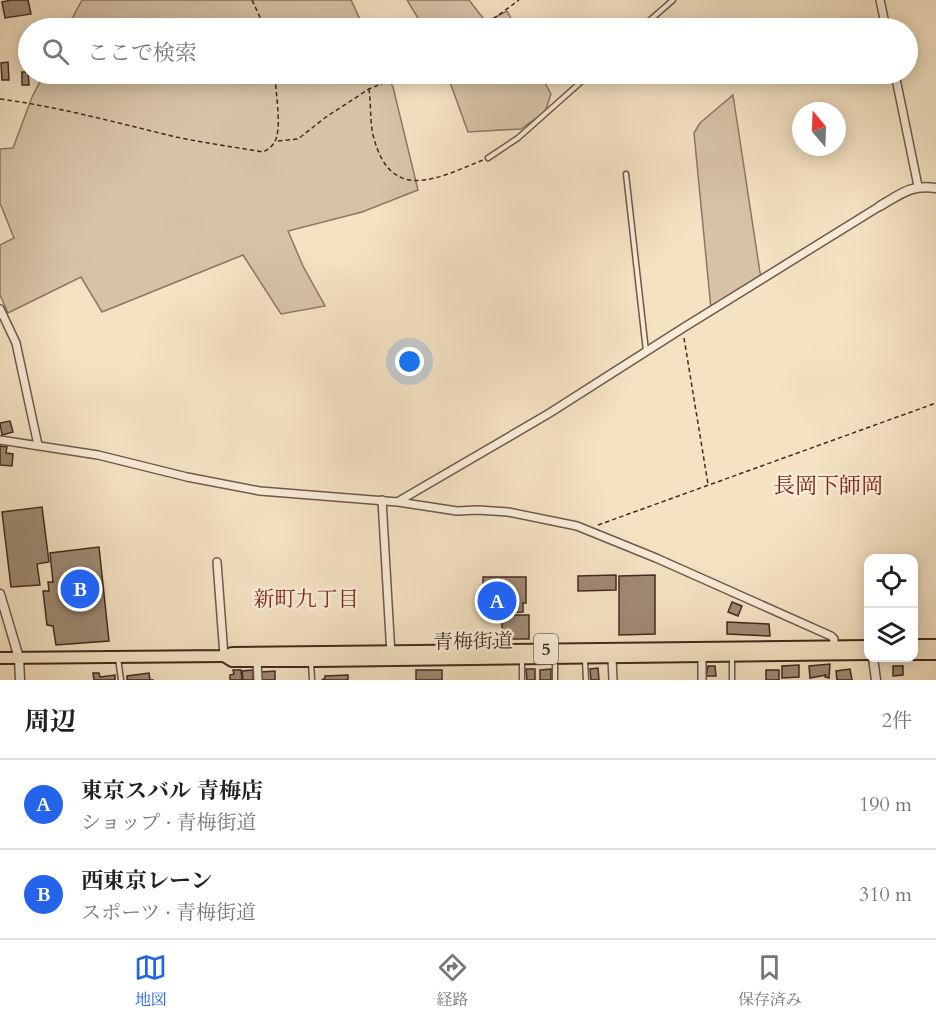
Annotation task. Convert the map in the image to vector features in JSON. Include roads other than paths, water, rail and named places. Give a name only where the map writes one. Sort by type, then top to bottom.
[{"type":"main road","points":[[918,645],[936,645]]},
{"type":"main road","name":"青梅街道","points":[[0,658],[224,656],[232,653],[522,659],[732,657],[834,651],[864,647]]},
{"type":"main road","name":"青梅街道","points":[[224,656],[232,661],[311,661],[391,656],[834,651],[864,654]]},
{"type":"main road","points":[[918,654],[936,654]]},
{"type":"street","points":[[880,0],[884,18]]},
{"type":"street","points":[[897,84],[918,186]]},
{"type":"street","points":[[398,502],[548,414],[880,206],[918,186],[936,188]]},
{"type":"street","points":[[0,309],[16,343],[38,445]]},
{"type":"street","points":[[0,440],[98,455],[187,477],[260,491],[382,500],[457,511],[508,512],[577,526],[596,532],[831,636],[834,639],[834,651]]},
{"type":"street","points":[[382,500],[391,656]]},
{"type":"street","points":[[217,562],[224,656]]},
{"type":"street","points":[[0,594],[19,658],[20,680]]},
{"type":"street","points":[[702,657],[702,680]]},
{"type":"street","points":[[612,658],[613,680]]},
{"type":"street","points":[[257,661],[258,680]]},
{"type":"street","points":[[874,662],[876,680]]},
{"type":"lane","points":[[651,18],[672,0]]},
{"type":"lane","points":[[488,158],[518,138],[579,84]]},
{"type":"lane","points":[[626,174],[646,352]]},
{"type":"lane","points":[[118,657],[121,680]]},
{"type":"lane","points":[[732,657],[732,680]]},
{"type":"lane","points":[[555,658],[555,680]]},
{"type":"lane","points":[[585,658],[586,680]]},
{"type":"lane","points":[[522,659],[522,680]]},
{"type":"lane","points":[[311,661],[312,680]]},
{"type":"place","name":"西東京レーン","points":[[80,589]]},
{"type":"place","name":"東京スバル 青梅店","points":[[497,601]]},
{"type":"district","name":"長岡下師岡","points":[[828,485]]},
{"type":"district","name":"新町九丁目","points":[[306,599]]}]
